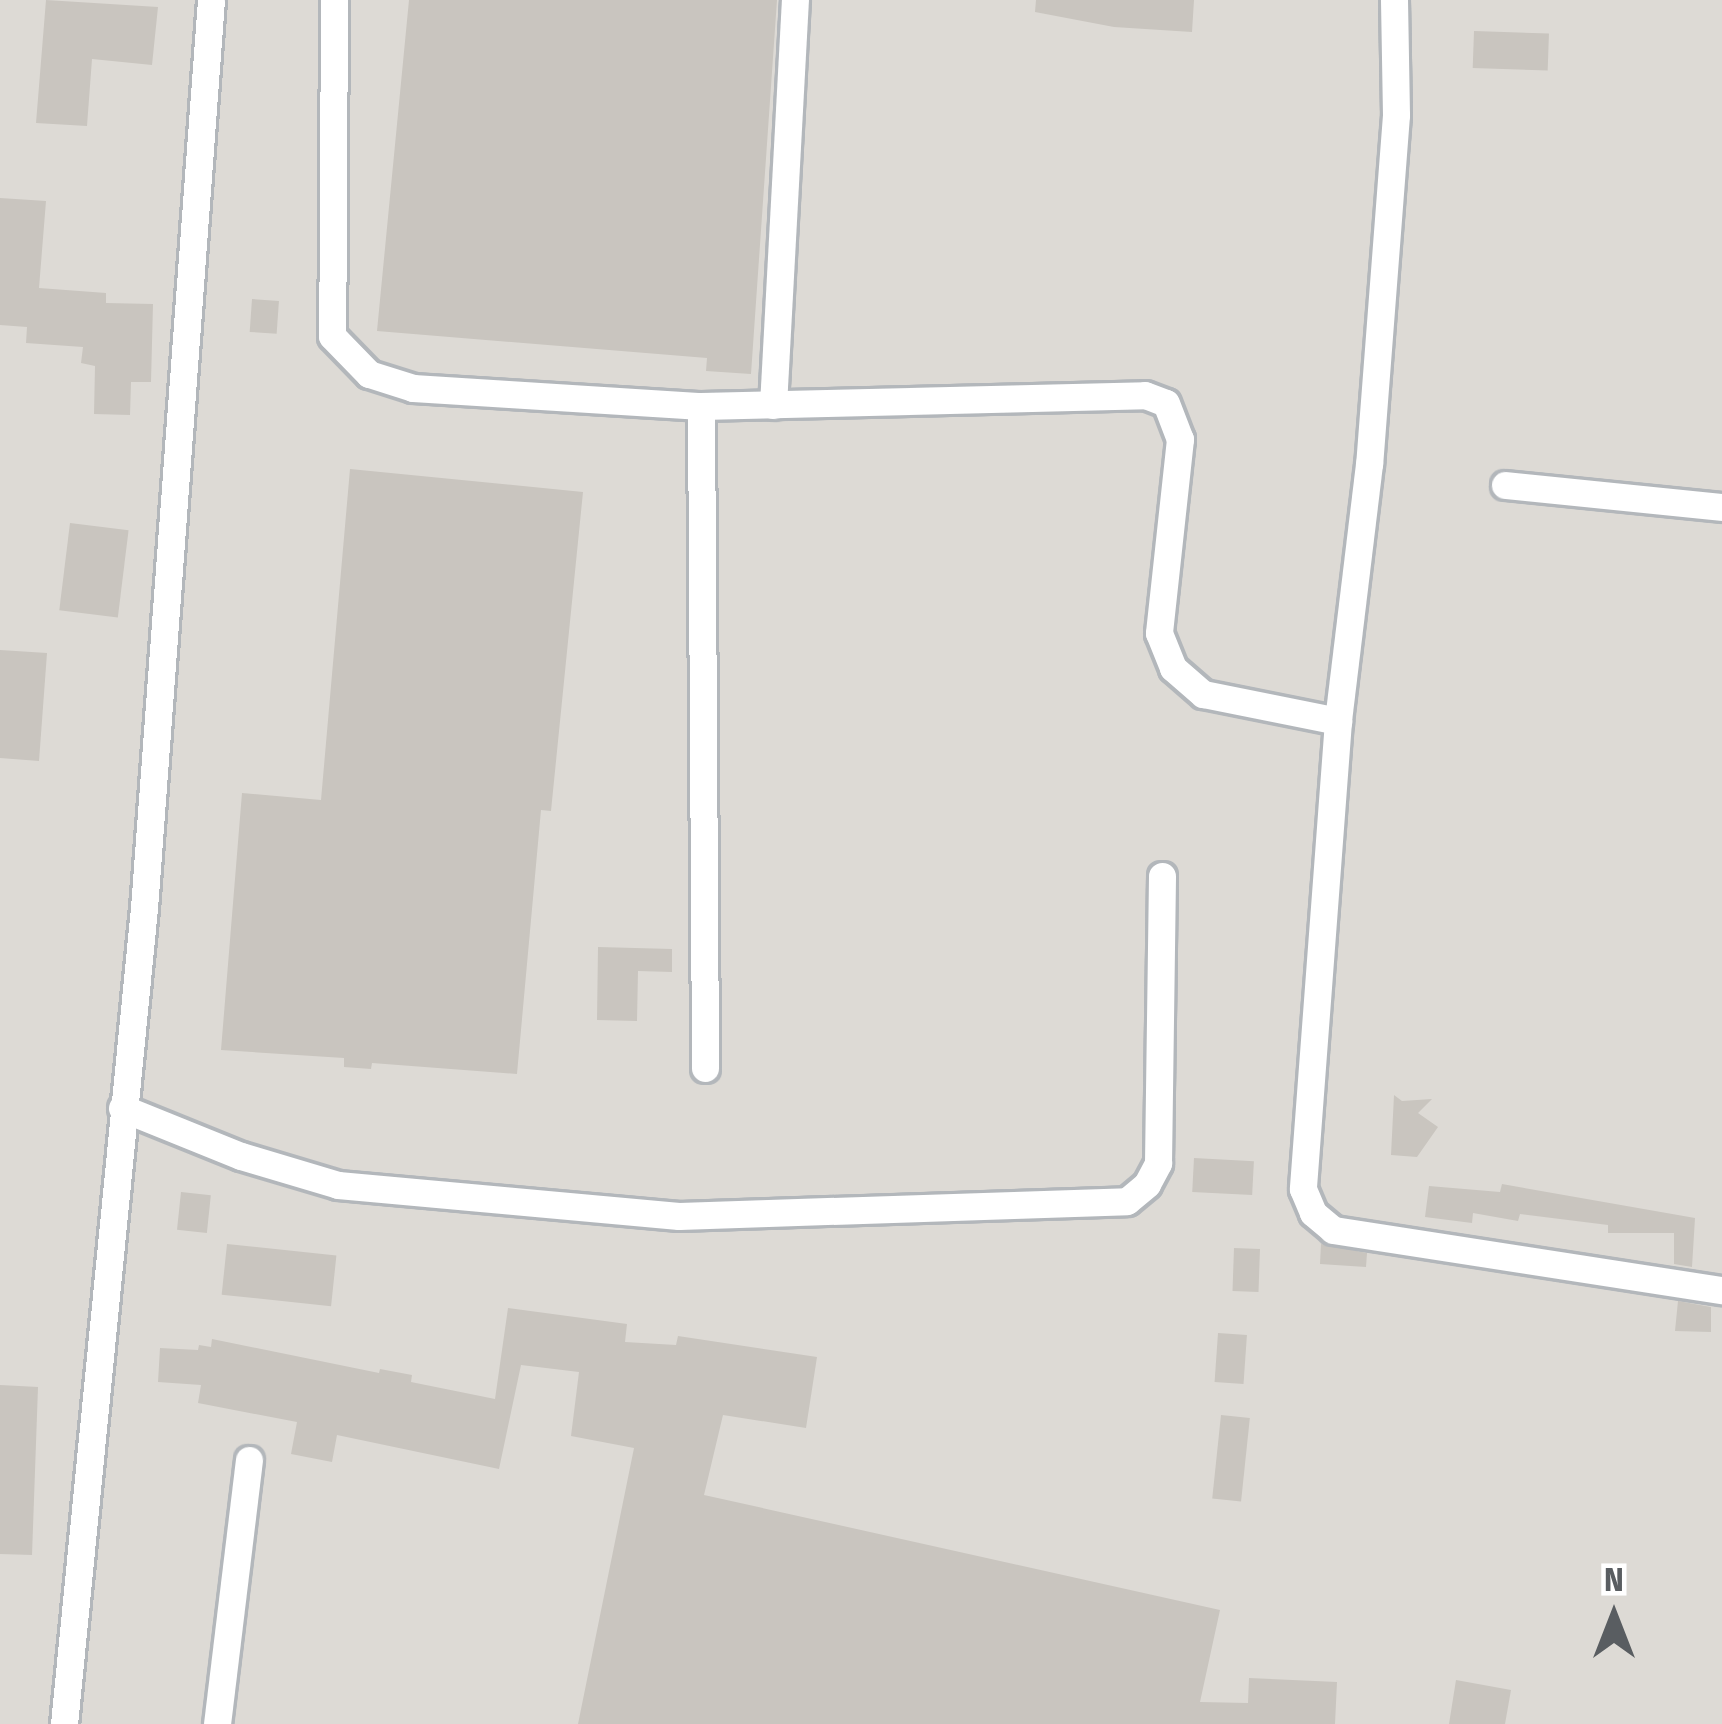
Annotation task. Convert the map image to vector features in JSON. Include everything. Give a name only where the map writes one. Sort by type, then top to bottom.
[{"type":"lane","points":[[64,1724],[144,908],[211,0]]},
{"type":"lane","points":[[334,0],[332,337],[369,374],[413,388],[701,406],[1144,395],[1166,403],[1180,439],[1159,633],[1173,668],[1203,694],[1337,722]]},
{"type":"lane","points":[[773,405],[795,0]]},
{"type":"lane","points":[[1394,0],[1396,115],[1372,418],[1337,722],[1303,1190],[1313,1213],[1333,1230],[1722,1290]]},
{"type":"lane","points":[[701,406],[705,1068]]},
{"type":"lane","points":[[1505,485],[1722,507]]},
{"type":"lane","points":[[122,1108],[242,1156],[338,1185],[679,1216],[1127,1201],[1147,1184],[1158,1163],[1162,876]]},
{"type":"lane","points":[[217,1724],[249,1460]]},
{"type":"shaded area","points":[[0,0],[1722,0],[1722,1724],[0,1724]]},
{"type":"building","points":[[46,0],[158,7],[152,65],[92,59],[87,126],[36,123]]},
{"type":"building","points":[[409,0],[777,0],[751,374],[706,371],[707,358],[377,331]]},
{"type":"building","points":[[1036,0],[1194,0],[1192,32],[1114,27],[1035,12]]},
{"type":"building","points":[[1474,31],[1549,34],[1548,71],[1473,68]]},
{"type":"building","points":[[0,198],[46,201],[39,288],[106,293],[106,303],[153,304],[151,382],[131,382],[130,415],[94,414],[95,366],[81,363],[83,347],[26,343],[27,327],[0,325]]},
{"type":"building","points":[[252,299],[279,301],[277,334],[250,332]]},
{"type":"building","points":[[350,469],[583,492],[551,811],[541,810],[517,1074],[372,1063],[371,1069],[344,1067],[344,1058],[221,1050],[242,793],[321,800]]},
{"type":"building","points":[[70,523],[129,530],[118,618],[59,610]]},
{"type":"building","points":[[0,650],[47,653],[39,761],[0,758]]},
{"type":"building","points":[[598,947],[672,949],[672,972],[638,971],[637,1021],[597,1020]]},
{"type":"building","points":[[1394,1095],[1402,1101],[1432,1099],[1418,1113],[1438,1127],[1417,1157],[1391,1155]]},
{"type":"building","points":[[1194,1158],[1254,1161],[1252,1195],[1192,1192]]},
{"type":"building","points":[[1502,1184],[1695,1218],[1692,1267],[1674,1264],[1674,1233],[1608,1233],[1608,1225],[1520,1214],[1518,1221],[1473,1213],[1472,1223],[1425,1217],[1429,1186],[1500,1192]]},
{"type":"building","points":[[181,1192],[211,1195],[207,1233],[177,1230]]},
{"type":"building","points":[[227,1244],[336,1255],[331,1306],[222,1295]]},
{"type":"building","points":[[1321,1244],[1367,1253],[1366,1267],[1320,1264]]},
{"type":"building","points":[[1234,1248],[1260,1249],[1258,1292],[1232,1291]]},
{"type":"building","points":[[1678,1301],[1711,1307],[1711,1332],[1675,1331]]},
{"type":"building","points":[[508,1308],[627,1324],[625,1342],[676,1345],[678,1336],[817,1357],[806,1428],[723,1415],[704,1495],[1220,1610],[1200,1702],[1248,1703],[1249,1678],[1337,1682],[1335,1724],[578,1724],[634,1448],[571,1436],[579,1372],[521,1365],[499,1469],[337,1435],[332,1462],[291,1454],[297,1422],[198,1403],[201,1385],[158,1382],[160,1348],[198,1350],[199,1345],[211,1347],[212,1339],[379,1373],[380,1369],[412,1375],[411,1382],[495,1399]]},
{"type":"building","points":[[1218,1333],[1247,1335],[1244,1384],[1215,1382]]},
{"type":"building","points":[[0,1385],[38,1387],[32,1555],[0,1554]]},
{"type":"building","points":[[1221,1415],[1250,1418],[1241,1502],[1212,1499]]},
{"type":"building","points":[[1456,1680],[1511,1690],[1505,1724],[1449,1724]]}]
